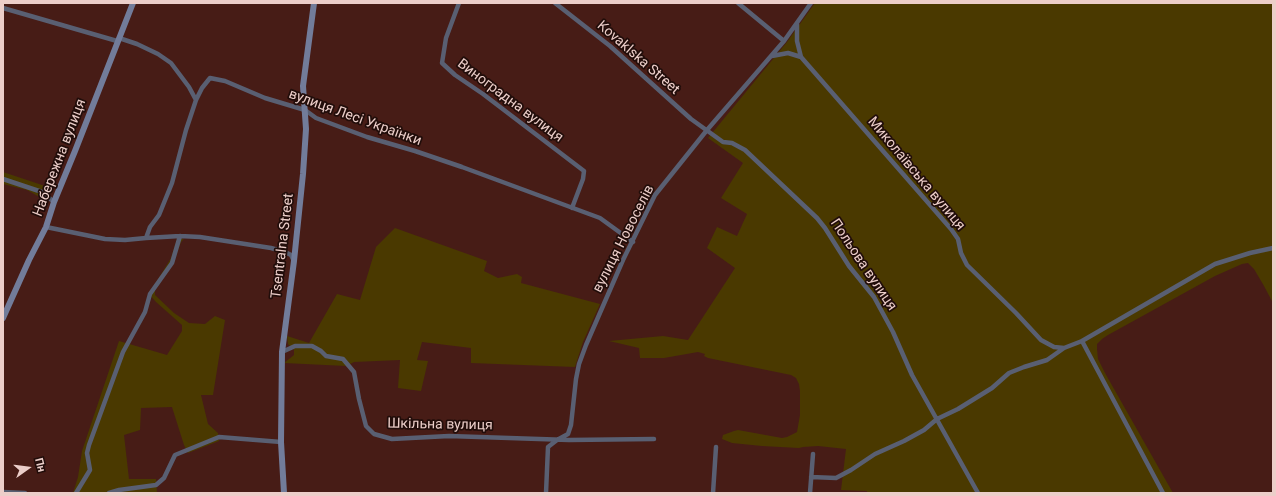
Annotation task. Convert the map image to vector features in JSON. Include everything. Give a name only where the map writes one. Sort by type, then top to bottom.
[{"type":"street","name":"Набережна вулиця","points":[[3,318],[29,260],[46,227],[54,202],[133,3]]},
{"type":"street","name":"Tsentralna Street","points":[[284,493],[281,442],[282,352],[303,174],[306,129],[303,86],[314,3]]},
{"type":"street","name":"Виноградна вулиця","points":[[459,3],[446,38],[442,63],[455,75],[483,94],[584,171],[583,179],[572,208]]},
{"type":"street","name":"Kovaklska Street","points":[[555,3],[610,46],[691,119],[707,130]]},
{"type":"street","points":[[738,3],[784,41]]},
{"type":"street","name":"вулиця Новоселів","points":[[546,493],[548,447],[568,434],[571,425],[579,364],[632,242],[655,195],[707,130],[772,56],[811,3]]},
{"type":"street","points":[[3,8],[137,44],[158,54],[171,63],[189,87],[196,100],[186,130],[172,183],[159,215],[150,227],[146,238]]},
{"type":"street","name":"Миколаївська вулиця","points":[[797,23],[797,41],[801,57],[951,229],[958,239],[961,253],[967,265],[1041,340],[1054,347],[1064,348]]},
{"type":"street","points":[[772,56],[788,53],[801,57]]},
{"type":"street","name":"вулиця Лесі Українки","points":[[196,100],[202,88],[210,78],[225,81],[265,98],[305,110],[316,118],[367,137],[462,167],[600,218],[632,242]]},
{"type":"street","name":"Польова вулиця","points":[[707,130],[723,142],[732,143],[745,150],[817,218],[825,228],[849,266],[874,297],[893,332],[912,375],[978,493]]},
{"type":"street","points":[[3,179],[42,192],[54,202]]},
{"type":"street","points":[[46,227],[105,239],[125,240],[180,236],[200,237],[271,248],[291,255],[294,260]]},
{"type":"street","points":[[76,493],[90,470],[87,453],[123,352],[145,312],[150,294],[172,263],[180,236]]},
{"type":"street","points":[[811,477],[836,478],[875,454],[924,430],[937,419],[958,409],[992,388],[1010,373],[1047,360],[1064,348],[1082,341],[1215,264],[1250,253],[1273,248]]},
{"type":"street","points":[[1082,341],[1163,493]]},
{"type":"street","name":"Шкільна вулиця","points":[[282,352],[295,346],[312,346],[326,356],[343,359],[354,372],[366,426],[374,434],[392,439],[450,436],[521,437],[557,440],[654,439]]},
{"type":"street","points":[[109,493],[119,490],[156,485],[164,478],[176,456],[220,437],[281,442]]},
{"type":"street","points":[[713,493],[716,447]]},
{"type":"street","points":[[810,493],[813,454]]},
{"type":"street","points":[[3,492],[25,493]]},
{"type":"shaded area","points":[[815,3],[1273,3],[1273,303],[1254,269],[1248,263],[1242,264],[1215,276],[1108,335],[1097,344],[1098,359],[1105,373],[1173,493],[867,493],[867,491],[841,490],[846,449],[818,446],[799,448],[762,446],[732,443],[722,439],[723,435],[738,430],[782,438],[797,432],[800,415],[800,391],[796,378],[791,375],[708,358],[704,356],[705,354],[698,352],[664,358],[640,358],[639,348],[609,341],[663,336],[688,340],[735,268],[707,248],[717,227],[737,236],[747,214],[721,198],[743,163],[708,138],[787,42]]},
{"type":"shaded area","points":[[3,172],[51,188],[46,203],[43,199],[27,190],[3,184]]},
{"type":"shaded area","points":[[395,228],[487,261],[484,271],[498,278],[517,274],[522,277],[521,283],[600,304],[583,342],[575,367],[471,363],[471,348],[422,342],[417,360],[428,361],[421,391],[398,388],[400,360],[354,362],[346,366],[284,363],[294,355],[294,350],[288,344],[287,336],[309,343],[337,294],[360,300],[376,247]]},
{"type":"shaded area","points":[[177,239],[184,239],[181,242],[173,264],[155,290],[155,295],[174,313],[189,323],[205,324],[215,316],[225,320],[213,395],[201,395],[208,424],[218,433],[219,441],[188,453],[172,407],[141,408],[140,430],[124,435],[129,479],[156,479],[157,493],[73,493],[78,477],[82,451],[119,341],[167,355],[182,331],[182,325],[149,294],[171,258]]}]
